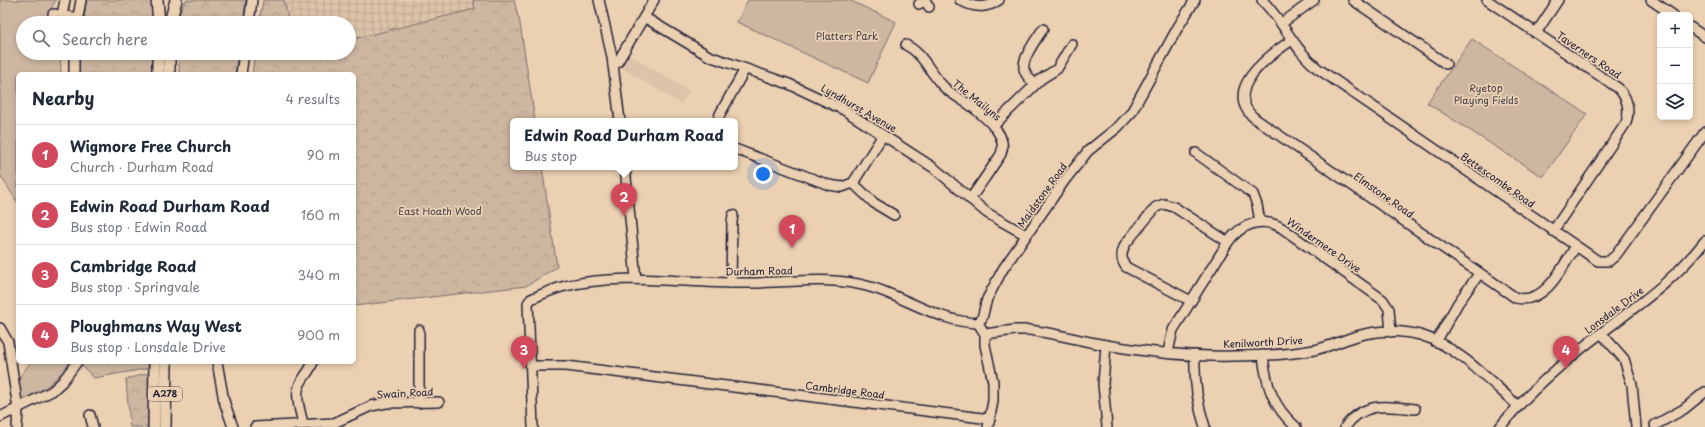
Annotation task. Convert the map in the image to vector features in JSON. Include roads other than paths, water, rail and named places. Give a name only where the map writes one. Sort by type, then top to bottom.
[{"type":"main road","points":[[157,0],[158,16]]},
{"type":"main road","points":[[172,16],[176,0]]},
{"type":"main road","points":[[158,60],[158,72]]},
{"type":"main road","points":[[169,60],[169,72]]},
{"type":"main road","name":"A278","points":[[154,427],[155,364]]},
{"type":"main road","name":"A278","points":[[165,427],[166,364]]},
{"type":"street","points":[[62,16],[58,15],[65,0]]},
{"type":"street","points":[[79,16],[81,0]]},
{"type":"street","points":[[250,16],[252,0]]},
{"type":"street","points":[[599,0],[613,65],[620,118]]},
{"type":"street","points":[[613,65],[618,63],[654,0]]},
{"type":"street","points":[[960,0],[967,4],[979,7],[991,5],[999,0]]},
{"type":"street","name":"Maidstone Road","points":[[978,323],[982,318],[986,299],[1026,235],[1081,160],[1101,140],[1123,123],[1131,113],[1178,27],[1195,0]]},
{"type":"street","name":"Bettescombe Road","points":[[1262,0],[1282,23],[1292,40],[1310,62],[1326,75],[1553,231],[1598,260],[1606,261],[1613,259],[1705,132]]},
{"type":"street","points":[[1282,23],[1314,0]]},
{"type":"street","points":[[1353,0],[1446,64]]},
{"type":"street","name":"Taverners Road","points":[[1488,0],[1618,88],[1624,96],[1628,109],[1626,123],[1553,231]]},
{"type":"street","points":[[1536,33],[1558,0]]},
{"type":"street","points":[[1651,0],[1669,12]]},
{"type":"street","name":"Lyndhurst Avenue","points":[[644,17],[709,56],[789,84],[844,110],[934,168],[988,214],[1026,235]]},
{"type":"street","points":[[1035,84],[1025,73],[1024,66],[1026,57],[1042,29]]},
{"type":"street","points":[[1693,29],[1705,37]]},
{"type":"street","name":"Elmstone Road","points":[[1292,40],[1265,61],[1248,80],[1243,91],[1243,95],[1244,105],[1249,113],[1479,274],[1516,298],[1526,299],[1535,297],[1544,292],[1576,246]]},
{"type":"street","points":[[994,126],[1035,84],[1057,69],[1072,44]]},
{"type":"street","name":"The Mailyns","points":[[906,45],[920,55],[934,77],[994,126],[1002,140],[1002,150],[1000,155],[970,199]]},
{"type":"street","points":[[74,60],[74,72]]},
{"type":"street","points":[[241,72],[243,60]]},
{"type":"street","points":[[719,118],[745,68]]},
{"type":"street","points":[[738,150],[830,185],[842,187],[853,183],[883,135]]},
{"type":"street","points":[[1168,352],[1171,335],[1228,242],[1245,226],[1260,222],[1257,205],[1253,194],[1196,153]]},
{"type":"street","points":[[626,170],[636,279]]},
{"type":"street","points":[[853,183],[874,203],[894,215]]},
{"type":"street","points":[[1191,301],[1126,268],[1122,258],[1122,250],[1126,243],[1153,210],[1164,204],[1179,209],[1228,242]]},
{"type":"street","points":[[731,283],[733,215]]},
{"type":"street","name":"Windermere Drive","points":[[1260,222],[1272,223],[1282,228],[1383,300],[1389,309],[1390,332]]},
{"type":"street","name":"Lonsdale Drive","points":[[1500,427],[1517,405],[1553,371],[1668,282],[1695,254],[1705,241]]},
{"type":"street","points":[[1436,342],[1458,303],[1479,274]]},
{"type":"street","name":"Durham Road","points":[[530,366],[529,300],[571,285],[610,280],[636,279],[731,283],[804,281],[858,284],[952,319],[978,323]]},
{"type":"street","points":[[978,323],[985,334],[985,345],[993,382],[993,401],[989,423]]},
{"type":"street","points":[[0,328],[8,342],[18,409],[17,427]]},
{"type":"street","points":[[419,330],[419,403]]},
{"type":"street","name":"Kenilworth Drive","points":[[985,334],[1015,330],[1029,330],[1106,345],[1195,355],[1231,356],[1263,355],[1314,350],[1366,334],[1390,332],[1420,335],[1436,342],[1474,367],[1517,405]]},
{"type":"street","points":[[1601,333],[1624,359],[1632,384],[1636,427]]},
{"type":"street","points":[[1106,345],[1103,384],[1107,427]]},
{"type":"street","points":[[1195,355],[1196,388],[1199,407],[1205,427]]},
{"type":"street","points":[[1263,355],[1267,381],[1273,398],[1280,410],[1296,427]]},
{"type":"street","points":[[0,417],[52,391],[62,382],[76,364]]},
{"type":"street","points":[[217,364],[224,401],[233,427]]},
{"type":"street","points":[[303,424],[297,393],[300,384],[311,369],[312,364]]},
{"type":"street","points":[[530,366],[533,427]]},
{"type":"street","name":"Cambridge Road","points":[[530,366],[566,366],[989,423]]},
{"type":"street","points":[[1656,425],[1684,409],[1705,392]]},
{"type":"street","name":"Swain Road","points":[[255,427],[334,423],[371,406],[386,403],[439,402]]},
{"type":"street","points":[[1345,427],[1355,415],[1366,409],[1386,407],[1415,410]]},
{"type":"street","points":[[90,415],[93,427]]},
{"type":"place","name":"Edwin Road Durham Road","points":[[624,216]]},
{"type":"place","name":"Wigmore Free Church","points":[[792,248]]},
{"type":"place","name":"Cambridge Road","points":[[524,369]]},
{"type":"place","name":"Ploughmans Way West","points":[[1566,369]]},
{"type":"park label","name":"Platters Park","points":[[847,36]]},
{"type":"park label","name":"Ryetop Playing Fields","points":[[1486,94]]},
{"type":"park label","name":"East Hoath Wood","points":[[440,211]]}]
